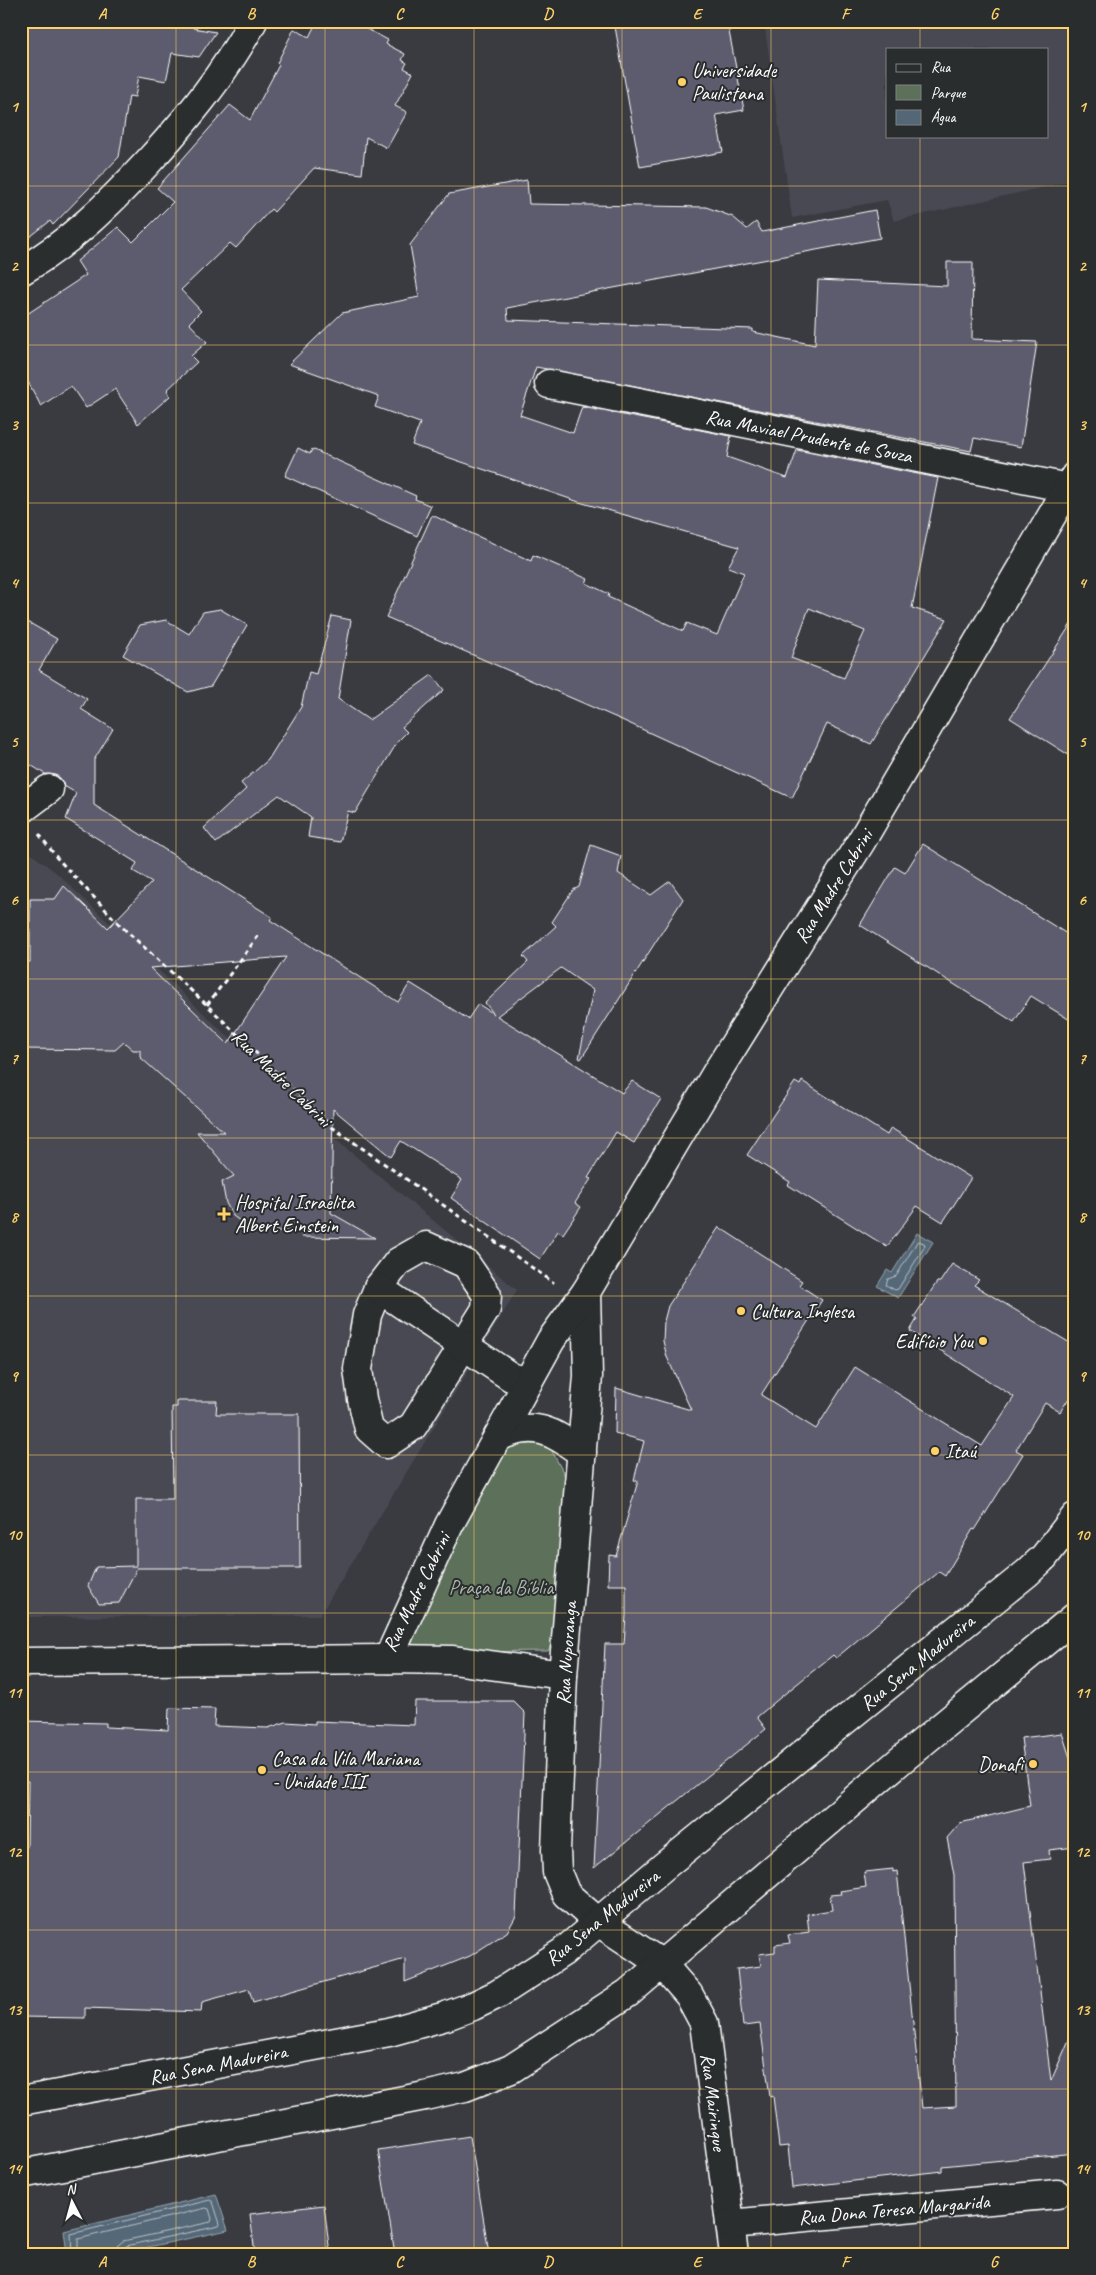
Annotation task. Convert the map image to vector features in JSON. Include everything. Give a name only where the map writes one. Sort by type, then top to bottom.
[{"type":"street","points":[[21,271],[62,245],[93,219],[130,181],[211,90],[253,21]]},
{"type":"street","name":"Rua Maviael Prudente de Souza","points":[[549,384],[1071,482]]},
{"type":"street","name":"Rua Madre Cabrini","points":[[21,1662],[388,1659],[449,1525],[552,1340],[586,1292],[717,1072],[862,840],[1071,482]]},
{"type":"street","points":[[22,810],[49,789]]},
{"type":"street","points":[[426,1246],[466,1264],[487,1295],[486,1309],[466,1345],[413,1426],[386,1444],[369,1429],[358,1369],[367,1315],[378,1288],[398,1262],[426,1246]]},
{"type":"street","points":[[378,1288],[466,1345],[511,1377],[528,1382]]},
{"type":"street","name":"Rua Nuporanga","points":[[586,1292],[588,1376],[563,1675],[556,1850],[557,1872],[566,1894],[597,1921],[662,1964]]},
{"type":"street","points":[[498,1436],[520,1428],[532,1428],[561,1438],[582,1453]]},
{"type":"street","name":"Rua Sena Madureira","points":[[21,2101],[389,2032],[446,2016],[498,1994],[563,1952],[597,1921],[1027,1573],[1044,1557],[1075,1518]]},
{"type":"street","points":[[21,2174],[465,2087],[511,2069],[628,1993],[886,1772],[1075,1617]]},
{"type":"street","points":[[388,1659],[453,1660],[563,1675]]},
{"type":"street","name":"Rua Mairinque","points":[[662,1964],[689,1996],[704,2023],[734,2254]]},
{"type":"street","name":"Rua Dona Teresa Margarida","points":[[730,2224],[1057,2194]]},
{"type":"path","name":"Rua Madre Cabrini","points":[[22,810],[57,858],[120,925],[207,1005],[332,1127],[556,1284],[586,1292]]},
{"type":"path","points":[[207,1005],[259,935]]},
{"type":"shaded area","points":[[764,21],[1075,21],[1075,180],[894,221],[887,200],[792,218]]},
{"type":"shaded area","name":"Hospital Israelita Albert Einstein","points":[[21,846],[58,874],[335,1139],[517,1290],[320,1615],[21,1617]]},
{"type":"green space","name":"Praça da Bíblia","points":[[523,1444],[538,1444],[551,1449],[576,1497],[562,1621],[548,1651],[456,1652],[409,1646],[421,1608],[504,1449]]},
{"type":"water","points":[[917,1233],[933,1242],[898,1298],[877,1286],[887,1270],[892,1273]]},
{"type":"water","points":[[216,2194],[228,2230],[116,2254],[67,2254],[64,2231]]},
{"type":"building","points":[[21,21],[194,21],[193,28],[216,32],[199,57],[172,53],[166,81],[139,76],[135,97],[129,96],[119,157],[53,225],[50,221],[21,244]]},
{"type":"building","points":[[317,21],[351,21],[388,40],[386,44],[405,54],[402,60],[407,63],[404,68],[413,73],[395,106],[407,112],[387,148],[366,137],[362,174],[314,168],[274,212],[271,209],[236,248],[230,243],[181,290],[201,311],[189,323],[207,342],[191,356],[197,362],[167,390],[170,396],[138,424],[115,389],[86,408],[71,386],[41,406],[21,369],[21,318],[86,275],[77,261],[118,227],[133,242],[173,202],[157,188],[230,105],[250,120],[279,65],[277,63],[294,29],[309,37]]},
{"type":"building","name":"Universidade Paulistana","points":[[614,21],[727,21],[744,110],[716,115],[723,152],[640,167]]},
{"type":"building","points":[[527,180],[529,204],[706,207],[733,217],[747,229],[756,222],[762,232],[875,210],[880,238],[507,308],[508,320],[753,329],[753,332],[815,345],[818,280],[947,286],[947,262],[973,262],[972,339],[1037,342],[1021,447],[974,438],[971,451],[536,367],[520,415],[573,433],[582,407],[731,436],[727,457],[787,478],[797,450],[938,478],[912,608],[947,619],[871,744],[827,724],[792,798],[624,721],[386,617],[432,515],[531,561],[533,555],[588,579],[586,583],[609,594],[608,597],[683,631],[687,623],[717,635],[744,573],[728,567],[739,547],[579,502],[412,445],[420,423],[375,407],[379,396],[289,364],[342,313],[419,297],[410,245],[449,194]],"holes":[[[809,608],[865,631],[844,678],[791,658]]]},
{"type":"building","points":[[298,448],[310,454],[312,449],[416,496],[415,499],[431,506],[417,536],[285,476]]},
{"type":"building","points":[[220,609],[247,625],[211,686],[188,692],[123,655],[140,625],[166,620],[189,634],[203,612]]},
{"type":"building","points":[[332,616],[351,620],[338,699],[369,720],[432,675],[444,690],[402,727],[407,732],[398,741],[355,813],[348,811],[340,842],[308,837],[311,817],[279,795],[216,843],[204,828],[246,789],[241,783],[268,760],[301,707],[309,672],[316,674]]},
{"type":"building","points":[[21,618],[57,639],[39,670],[87,699],[81,709],[113,729],[94,760],[94,805],[272,917],[270,920],[398,1002],[410,983],[468,1019],[478,1004],[494,1014],[485,1003],[528,962],[523,956],[556,926],[552,922],[573,890],[579,887],[591,845],[621,856],[618,873],[651,895],[670,881],[683,899],[581,1059],[579,1058],[593,990],[561,968],[497,1016],[622,1093],[632,1081],[661,1099],[634,1143],[616,1132],[588,1178],[591,1179],[575,1203],[581,1207],[563,1234],[558,1231],[540,1259],[451,1198],[462,1180],[401,1141],[391,1157],[333,1109],[331,1213],[375,1238],[302,1237],[302,1231],[262,1231],[251,1229],[233,1216],[226,1203],[222,1182],[234,1176],[197,1132],[224,1132],[140,1057],[140,1050],[133,1050],[124,1042],[115,1050],[21,1049],[21,962],[30,962],[30,899],[55,899],[64,886],[108,928],[152,882],[133,871],[137,863],[66,819],[76,793],[64,786],[61,779],[56,775],[45,774],[21,759]],"holes":[[[286,957],[228,1044],[150,968]]]},
{"type":"building","points":[[1075,618],[1075,759],[1010,718]]},
{"type":"building","points":[[923,844],[1075,939],[1075,1023],[1031,996],[1014,1022],[860,925],[895,867],[905,873]]},
{"type":"building","points":[[802,1081],[887,1135],[891,1128],[971,1178],[943,1222],[917,1206],[887,1247],[788,1185],[790,1182],[747,1155],[795,1082],[800,1085]]},
{"type":"building","points":[[719,1227],[802,1281],[799,1285],[822,1300],[761,1395],[816,1429],[855,1367],[982,1446],[1014,1397],[910,1331],[917,1319],[914,1317],[937,1282],[940,1282],[952,1264],[979,1280],[974,1285],[1075,1346],[1075,1389],[1060,1412],[1045,1403],[1016,1450],[1023,1454],[975,1530],[973,1529],[945,1576],[939,1572],[836,1658],[833,1655],[782,1696],[757,1717],[766,1729],[594,1868],[605,1644],[624,1644],[626,1615],[626,1585],[608,1585],[609,1555],[616,1556],[638,1481],[634,1480],[644,1441],[615,1433],[616,1388],[691,1410],[667,1357],[663,1341],[664,1321],[668,1306]]},
{"type":"building","points":[[177,1401],[217,1401],[216,1414],[299,1414],[300,1568],[137,1568],[119,1603],[99,1604],[88,1586],[96,1567],[136,1566],[136,1499],[173,1499],[172,1407],[177,1407]]},
{"type":"building","points":[[415,1701],[513,1701],[525,1713],[516,1916],[507,1932],[470,1956],[405,1982],[405,1959],[253,2002],[249,1989],[202,2002],[201,2012],[85,2008],[85,2018],[21,2017],[21,1847],[27,1847],[28,1781],[21,1781],[21,1721],[106,1723],[106,1727],[168,1730],[169,1708],[215,1709],[214,1726],[268,1728],[286,1722],[315,1724],[315,1721],[414,1725]]},
{"type":"building","points":[[1062,1733],[1075,1773],[1075,1782],[1070,1783],[1075,1822],[1075,1847],[1049,1850],[1050,1859],[1024,1862],[1051,2081],[1075,2026],[1075,2153],[942,2166],[942,2171],[792,2188],[788,2146],[779,2147],[773,2096],[770,2097],[760,2024],[743,2026],[737,1969],[761,1966],[759,1954],[775,1952],[775,1945],[790,1943],[788,1935],[809,1932],[807,1914],[832,1910],[830,1895],[841,1894],[840,1891],[866,1887],[864,1872],[893,1869],[893,1872],[897,1871],[922,2108],[956,2106],[954,1875],[947,1838],[960,1823],[1030,1806],[1021,1738]]},
{"type":"building","points":[[470,2136],[489,2254],[395,2254],[378,2150]]},
{"type":"building","points":[[324,2205],[330,2254],[255,2254],[250,2214]]},
{"type":"place","name":"Universidade Paulistana","points":[[682,82]]},
{"type":"place","name":"Hospital Israelita Albert Einstein","points":[[224,1214]]},
{"type":"place","name":"Cultura Inglesa","points":[[741,1311]]},
{"type":"place","name":"Edifício You","points":[[983,1341]]},
{"type":"place","name":"Itaú","points":[[935,1451]]},
{"type":"place","name":"Donafi","points":[[1033,1764]]},
{"type":"place","name":"Casa da Vila Mariana - Unidade III","points":[[262,1770]]}]
